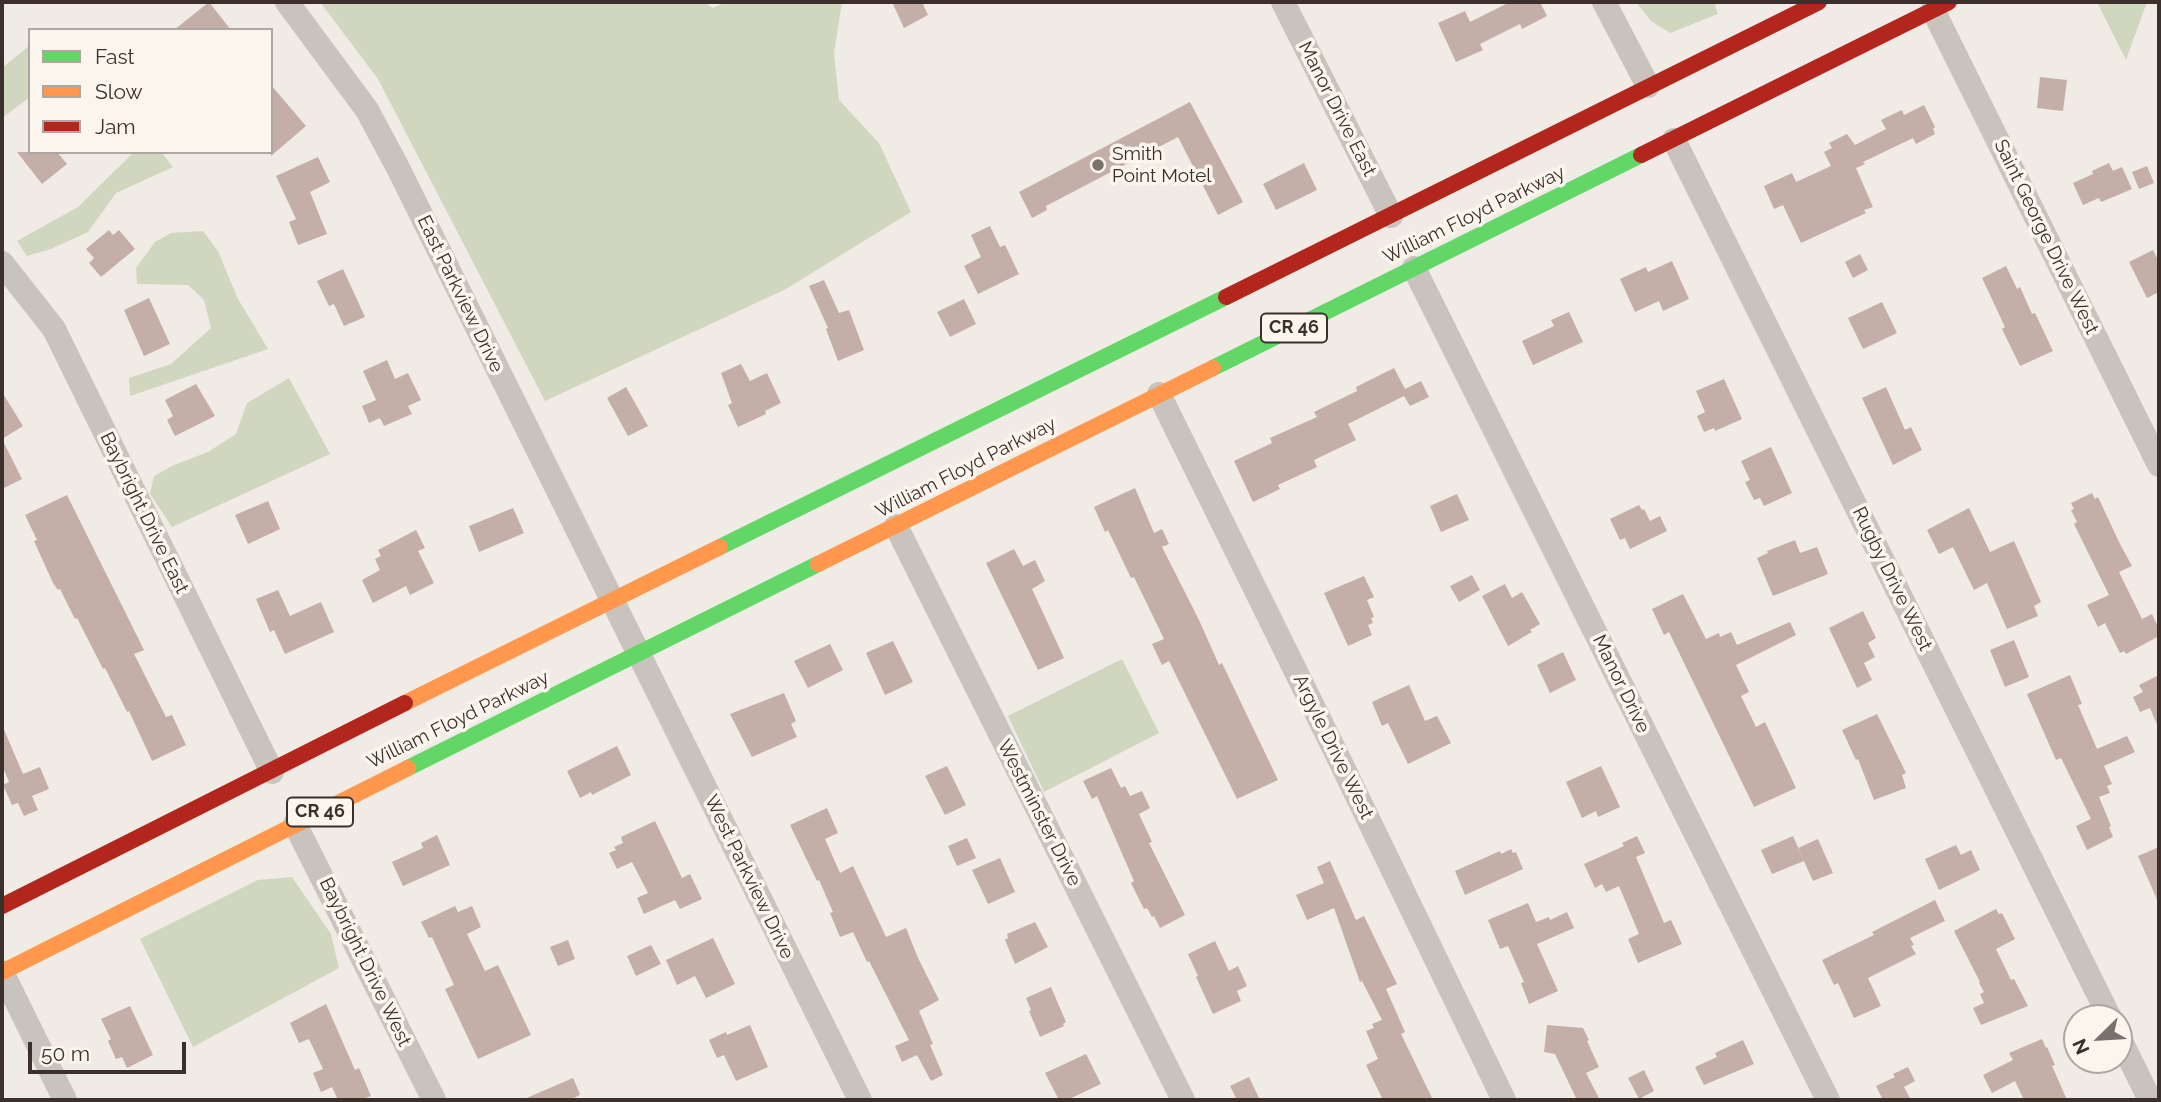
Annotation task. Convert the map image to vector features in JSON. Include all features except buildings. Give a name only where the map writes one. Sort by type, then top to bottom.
[{"type":"highway","name":"William Floyd Parkway","points":[[2,906],[612,600],[1819,2]]},
{"type":"highway","name":"William Floyd Parkway","points":[[2,972],[1941,6]]},
{"type":"street","name":"East Parkview Drive","points":[[287,2],[367,110],[638,653]]},
{"type":"street","name":"Manor Drive East","points":[[1283,2],[1391,216]]},
{"type":"street","points":[[1604,2],[1648,86]]},
{"type":"street","name":"Saint George Drive West","points":[[1941,6],[2159,465]]},
{"type":"street","name":"Rugby Drive West","points":[[1674,140],[2103,1004]]},
{"type":"street","name":"Baybright Drive East","points":[[2,263],[54,329],[272,772]]},
{"type":"street","name":"Manor Drive","points":[[1414,268],[1828,1100]]},
{"type":"street","name":"Argyle Drive West","points":[[1159,394],[1504,1100]]},
{"type":"street","name":"Westminster Drive","points":[[896,526],[1183,1100]]},
{"type":"street","name":"West Parkview Drive","points":[[638,653],[860,1100]]},
{"type":"street","name":"Baybright Drive West","points":[[295,824],[434,1100]]},
{"type":"street","points":[[2,972],[65,1100]]},
{"type":"street","points":[[2133,1065],[2150,1100]]},
{"type":"green space","points":[[320,2],[704,2],[713,8],[726,2],[842,2],[834,53],[839,100],[879,143],[911,212],[786,289],[545,401],[378,79]]},
{"type":"green space","points":[[1636,2],[1714,2],[1718,14],[1670,33],[1651,21]]},
{"type":"green space","points":[[2097,2],[2147,2],[2126,60]]},
{"type":"green space","points":[[28,47],[28,98],[2,118],[2,68]]},
{"type":"green space","points":[[132,154],[163,154],[173,167],[116,193],[88,232],[51,249],[27,256],[17,241],[78,207]]},
{"type":"green space","points":[[203,231],[218,251],[238,299],[268,349],[130,396],[129,378],[171,364],[211,328],[204,300],[188,285],[137,284],[136,268],[155,242],[171,233]]},
{"type":"green space","points":[[289,378],[330,454],[172,527],[150,494],[154,476],[208,452],[236,434],[247,403]]},
{"type":"green space","points":[[1122,659],[1159,733],[1044,792],[1008,716]]},
{"type":"green space","points":[[292,877],[331,934],[339,968],[193,1047],[140,939],[258,880]]},
{"type":"traffic: fast","points":[[1213,368],[1641,155]]},
{"type":"traffic: fast","points":[[720,547],[1226,297]]},
{"type":"traffic: fast","points":[[408,768],[818,564]]},
{"type":"traffic: slow","points":[[818,564],[1213,368]]},
{"type":"traffic: slow","points":[[405,703],[720,547]]},
{"type":"traffic: slow","points":[[2,972],[408,768]]},
{"type":"traffic: jam","points":[[1226,297],[1819,2]]},
{"type":"traffic: jam","points":[[1641,155],[1949,2]]},
{"type":"traffic: jam","points":[[2,906],[405,703]]},
{"type":"place","name":"Smith Point Motel","points":[[1098,165]]}]
